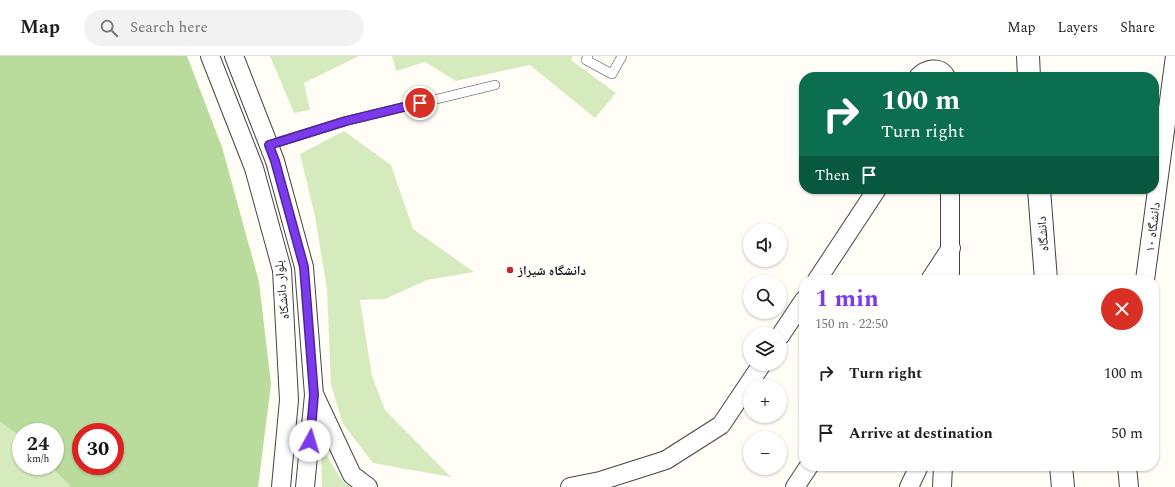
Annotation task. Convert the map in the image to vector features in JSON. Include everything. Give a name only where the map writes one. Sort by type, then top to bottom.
[{"type":"street","name":"بلوار دانشکاه","points":[[210,56],[254,168],[282,270],[289,400],[282,487]]},
{"type":"street","name":"بلوار دانشکاه","points":[[234,56],[275,161],[304,267],[314,395],[305,487]]},
{"type":"street","points":[[1028,56],[1030,72]]},
{"type":"street","name":"۱۰ دانشگاه","points":[[1159,175],[1175,56]]},
{"type":"street","points":[[923,72],[935,69],[941,72]]},
{"type":"street","points":[[820,275],[874,194]]},
{"type":"street","points":[[950,194],[950,275]]},
{"type":"street","name":"دانشگاه","points":[[1038,194],[1046,275]]},
{"type":"street","name":"۱۰ دانشگاه","points":[[1146,275],[1157,194]]},
{"type":"street","points":[[933,275],[951,248]]},
{"type":"street","points":[[786,327],[799,308]]},
{"type":"street","points":[[570,487],[600,481],[666,460],[721,425],[757,371]]},
{"type":"street","points":[[314,395],[352,475],[368,487]]},
{"type":"street","points":[[795,487],[806,471]]},
{"type":"street","points":[[909,487],[917,471]]},
{"type":"street","points":[[942,487],[943,471]]},
{"type":"street","points":[[1061,471],[1063,487]]},
{"type":"street","points":[[1127,471],[1129,487]]},
{"type":"lane","points":[[588,56],[586,60],[612,74],[622,56]]},
{"type":"lane","points":[[269,145],[346,121],[495,85]]},
{"type":"green space","points":[[0,56],[187,56],[222,147],[259,282],[271,384],[258,487],[71,487],[60,475],[64,475],[64,423],[12,423],[12,431],[0,422]]},
{"type":"green space","points":[[270,56],[359,56],[304,83],[310,110],[294,113]]},
{"type":"green space","points":[[392,56],[573,56],[571,60],[616,93],[595,118],[530,65],[456,81],[425,62],[396,71]]},
{"type":"green space","points":[[344,131],[391,165],[413,229],[474,272],[427,280],[385,299],[360,300],[372,376],[385,410],[451,477],[373,463],[343,424],[331,385],[327,289],[315,216],[300,154]]},
{"type":"green space","points":[[0,422],[12,431],[12,475],[60,475],[71,487],[0,487]]},
{"type":"green space","points":[[321,447],[344,483],[350,487],[322,487]]},
{"type":"place","name":"دانشگاه شیراز","points":[[510,270]]},
{"type":"route","points":[[310,441],[314,395],[304,267],[275,161],[269,145],[346,121],[420,103]]}]
